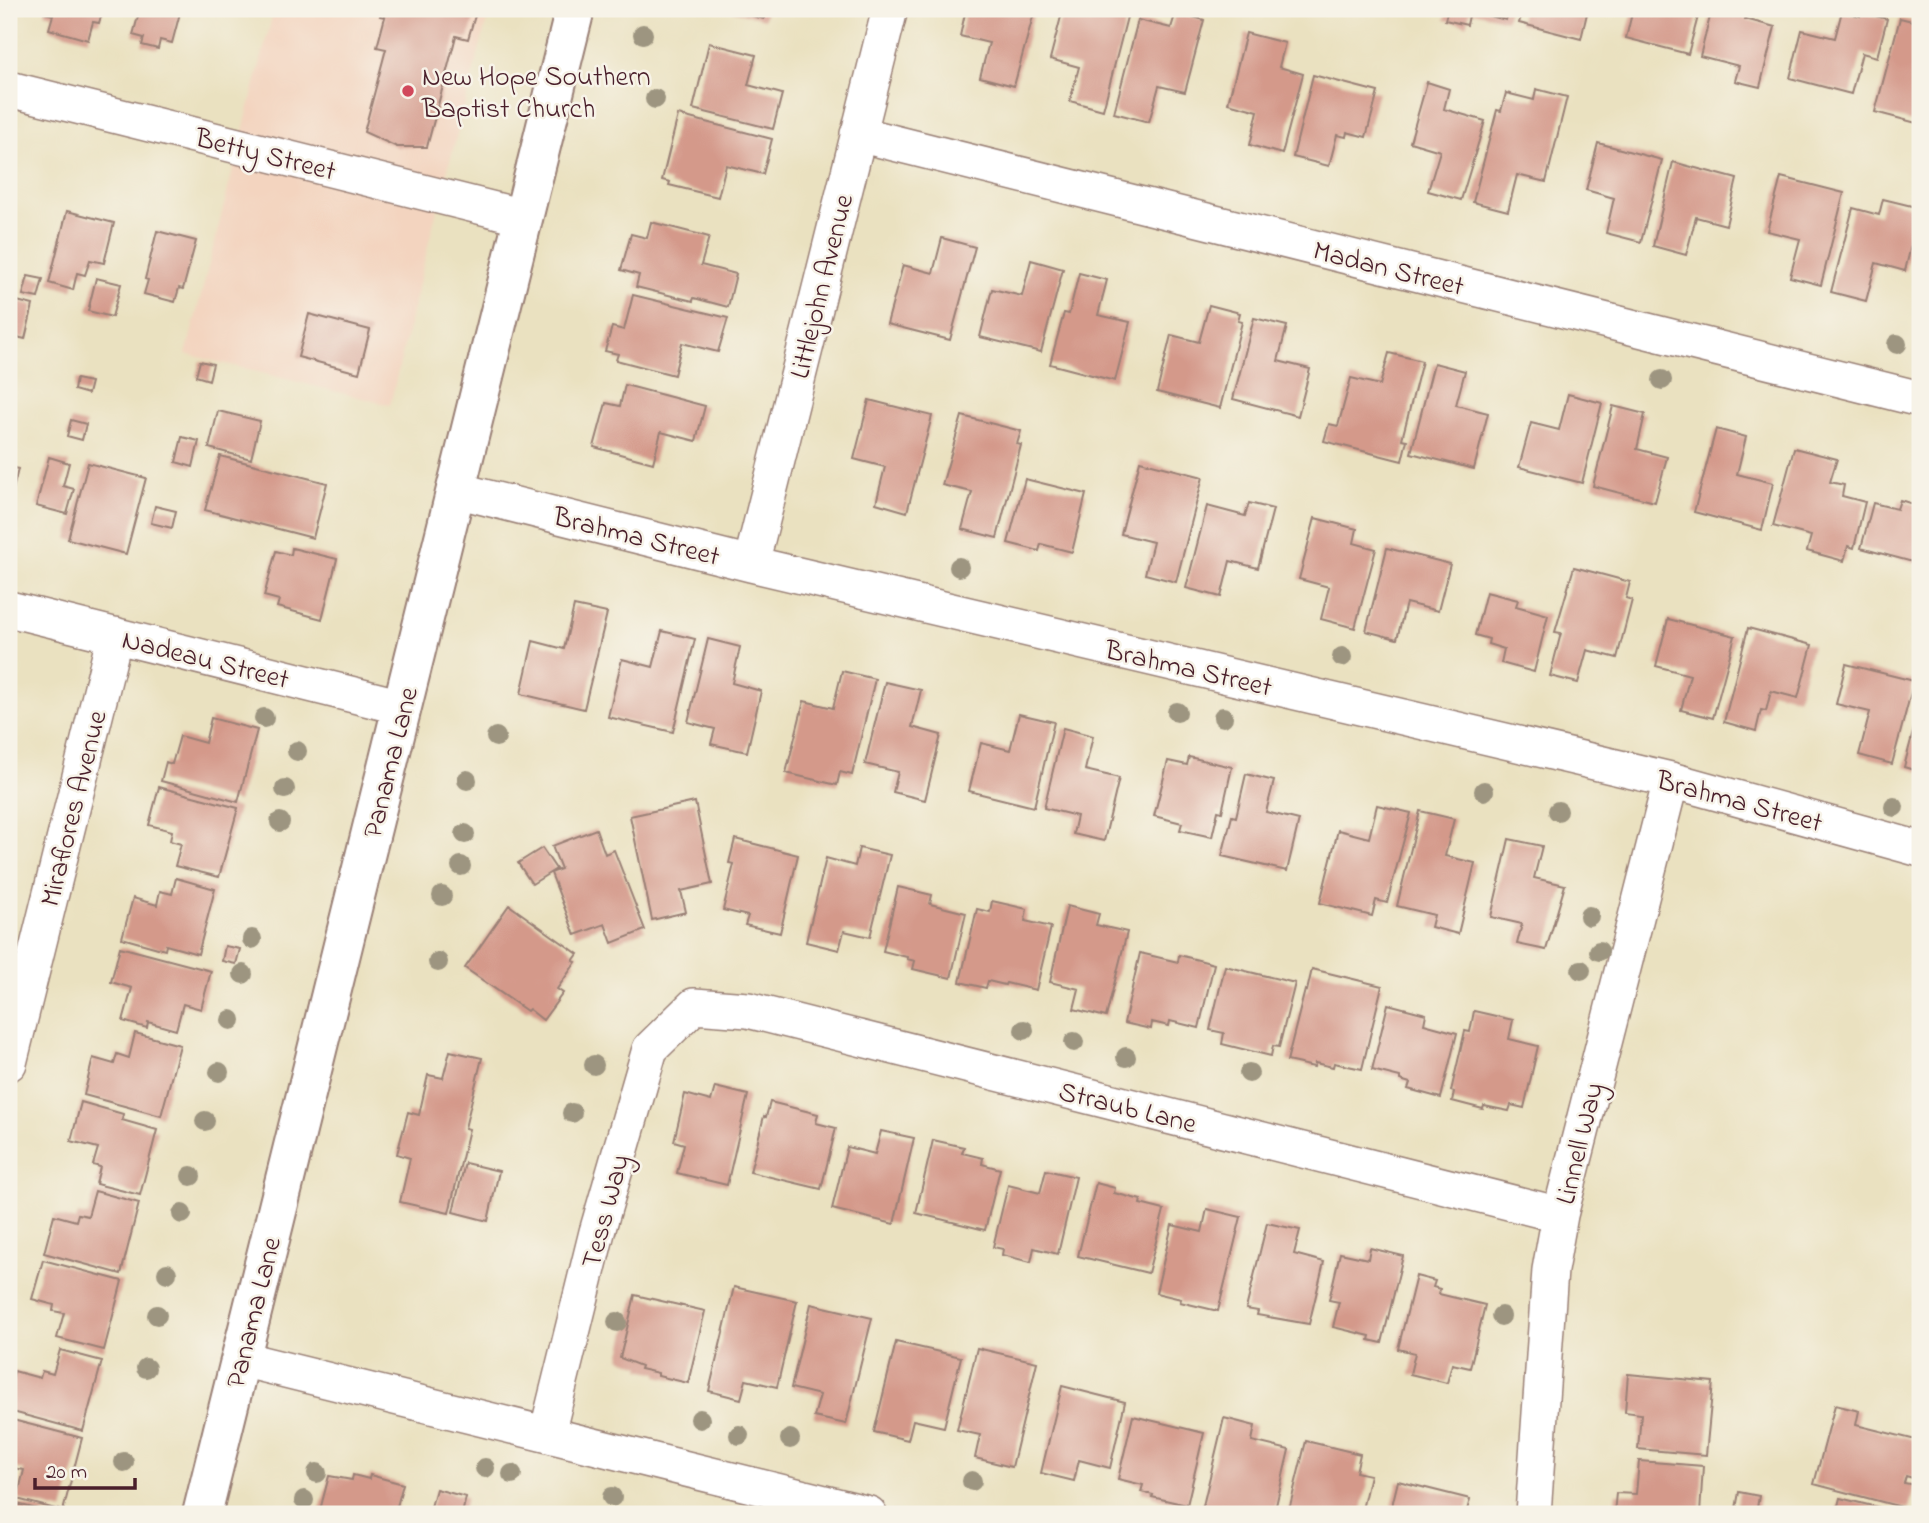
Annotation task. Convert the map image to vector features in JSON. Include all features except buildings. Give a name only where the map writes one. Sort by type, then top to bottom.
[{"type":"main road","name":"Panama Lane","points":[[202,1514],[575,9]]},
{"type":"street","name":"Littlejohn Avenue","points":[[751,564],[890,9]]},
{"type":"street","name":"Betty Street","points":[[9,89],[523,217]]},
{"type":"street","name":"Madan Street","points":[[858,134],[1920,399]]},
{"type":"street","name":"Brahma Street","points":[[456,490],[751,564],[1671,780],[1920,849]]},
{"type":"street","name":"Nadeau Street","points":[[9,609],[402,707]]},
{"type":"street","name":"Miraflores Avenue","points":[[9,1063],[115,635]]},
{"type":"street","name":"Linnell Way","points":[[1533,1514],[1550,1270],[1560,1215],[1671,780]]},
{"type":"street","name":"Straub Lane","points":[[694,1006],[748,1010],[1560,1215]]},
{"type":"street","name":"Tess Way","points":[[547,1434],[597,1232],[650,1049],[694,1006]]},
{"type":"street","points":[[241,1359],[869,1514]]},
{"type":"shaded area","points":[[274,9],[490,9],[432,229],[390,405],[186,354]]},
{"type":"place","name":"New Hope Southern Baptist Church","points":[[408,91]]}]
